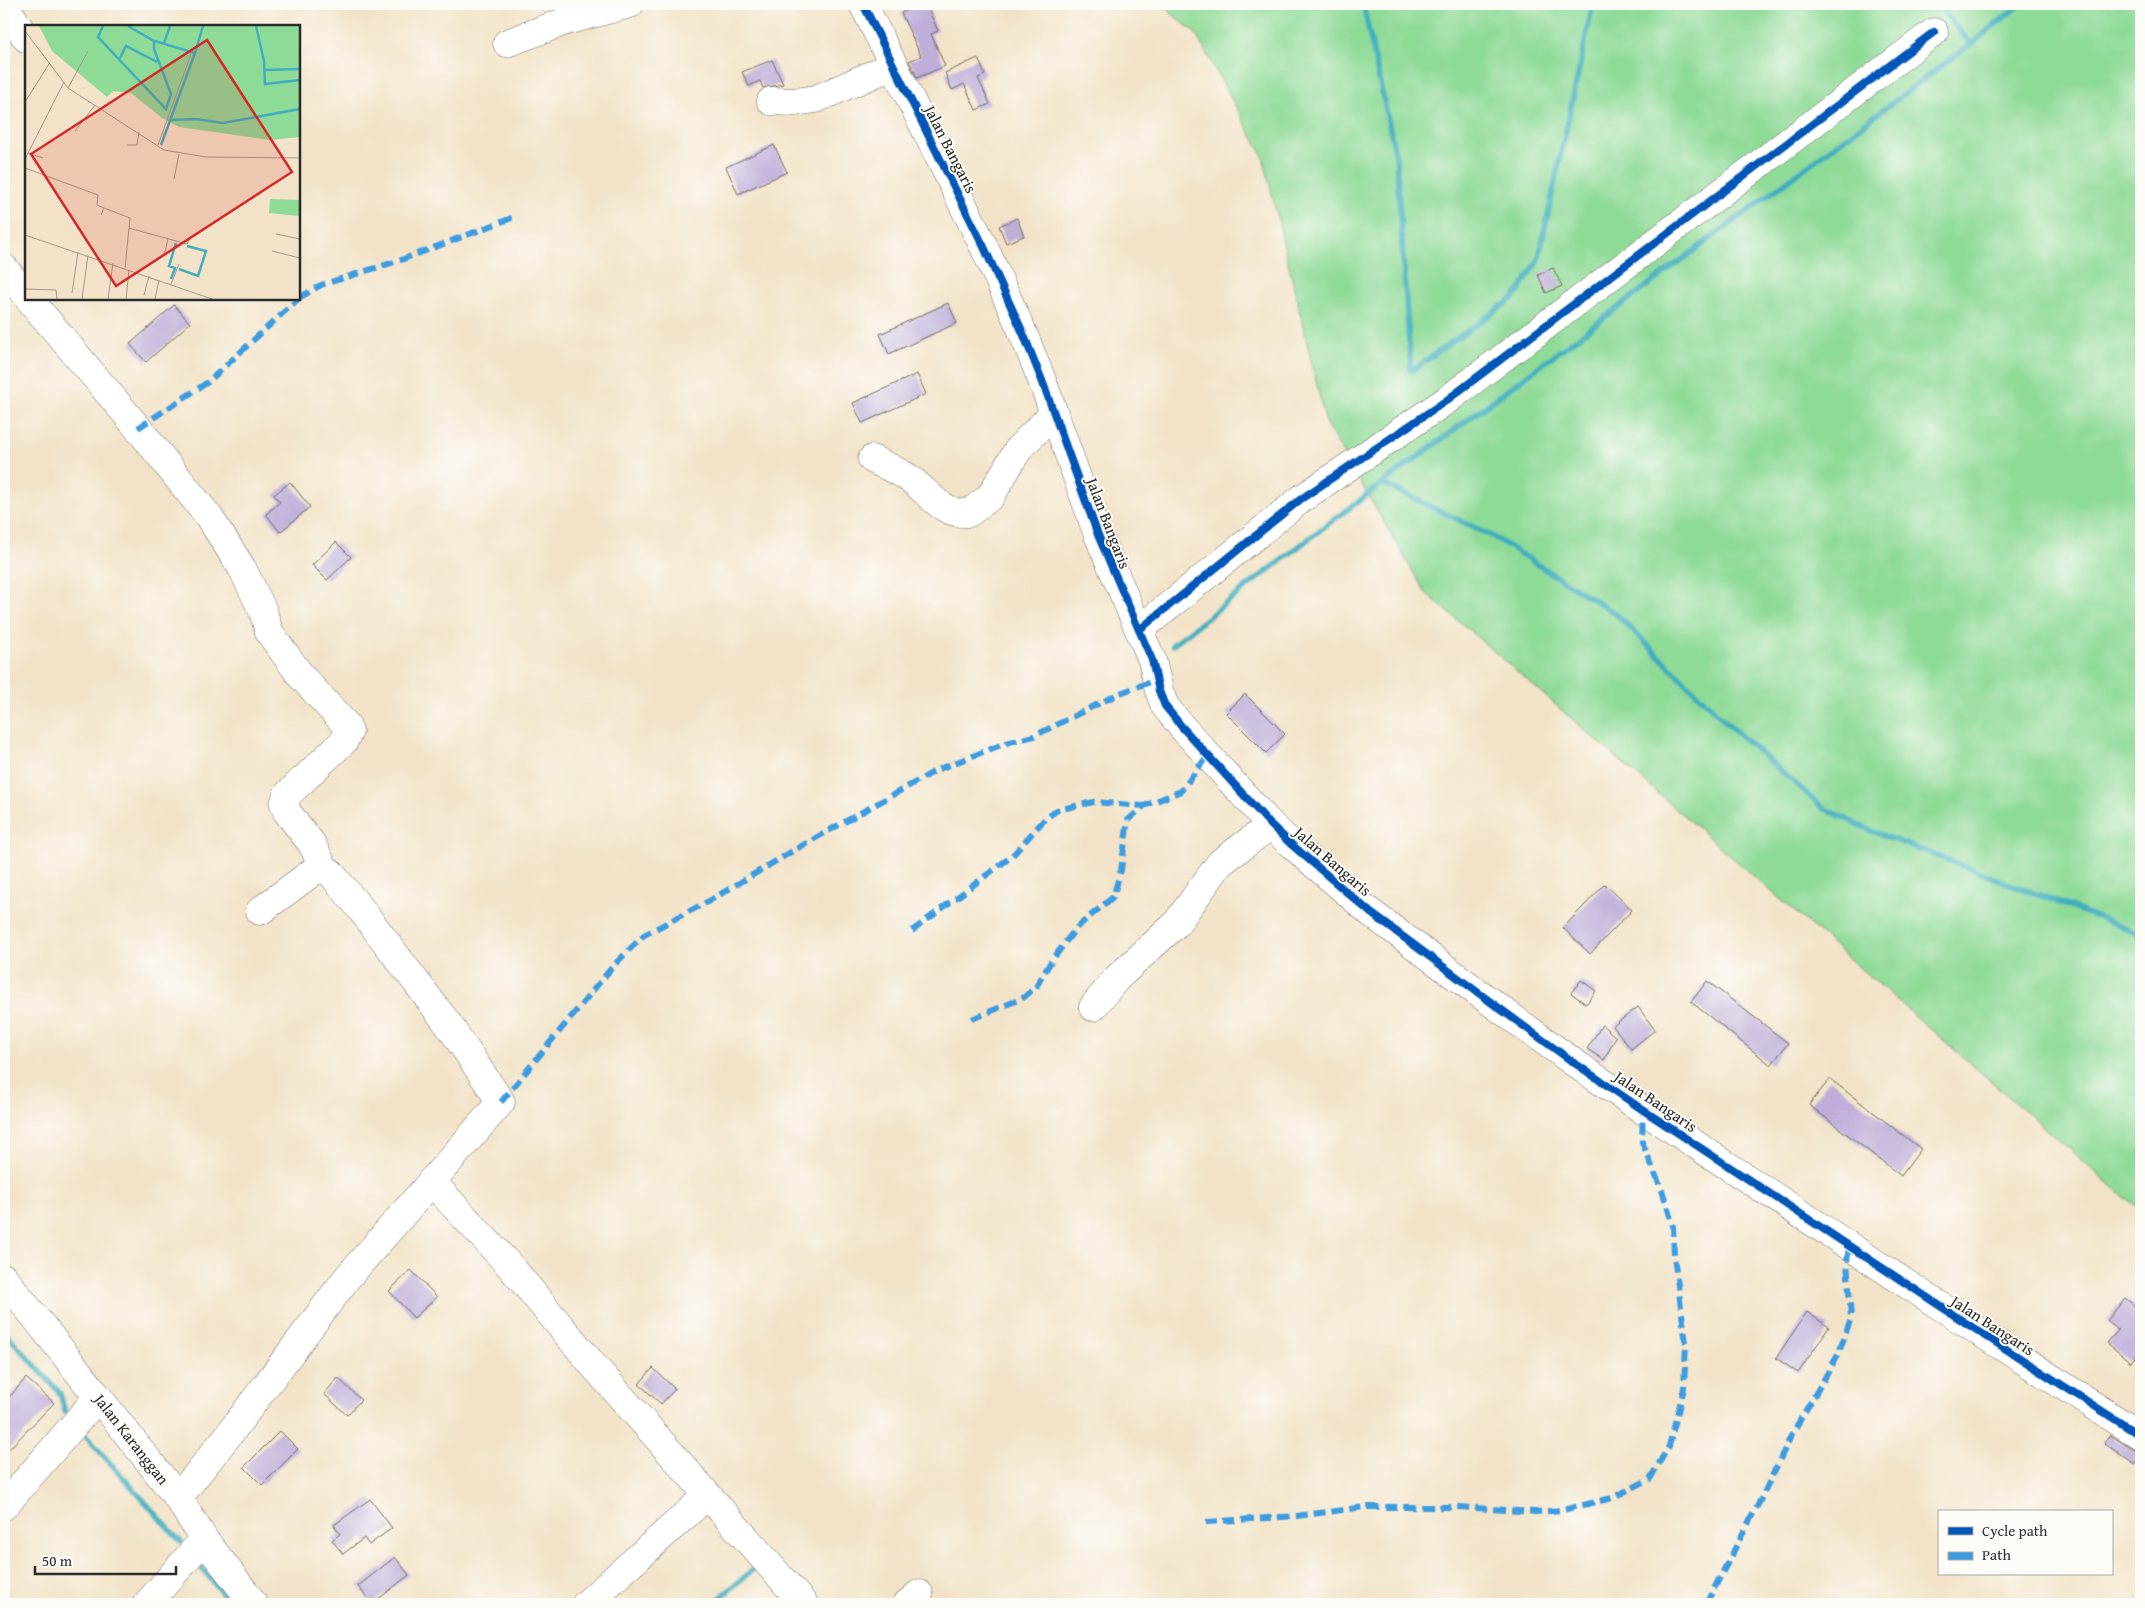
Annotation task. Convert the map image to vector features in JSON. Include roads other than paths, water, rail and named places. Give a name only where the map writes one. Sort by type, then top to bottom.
[{"type":"street","points":[[4,4],[25,36]]},
{"type":"street","points":[[507,42],[566,21],[630,4]]},
{"type":"street","name":"Jalan Bangaris","points":[[863,4],[984,246],[1023,333],[1098,535],[1152,660],[1159,691],[1166,706],[1187,732],[1272,825],[1371,913],[1573,1062],[1975,1329],[2141,1436]]},
{"type":"street","points":[[1139,630],[1301,499],[1455,394],[1934,32]]},
{"type":"street","points":[[771,101],[795,102],[816,99],[894,65]]},
{"type":"street","points":[[4,268],[25,294]]},
{"type":"street","points":[[30,300],[138,428],[209,517],[242,568],[264,612],[269,632],[301,676],[348,726],[349,731],[344,741],[287,795],[284,804],[287,812],[312,844],[324,869]]},
{"type":"street","points":[[872,459],[910,479],[943,507],[952,512],[969,513],[990,497],[1019,448],[1054,414]]},
{"type":"street","points":[[1093,1007],[1117,978],[1176,924],[1220,863],[1272,825]]},
{"type":"street","points":[[178,1498],[230,1433],[347,1278],[501,1102],[445,1020],[360,908],[330,872],[318,868],[260,911]]},
{"type":"street","points":[[431,1180],[510,1266],[593,1365],[804,1604]]},
{"type":"street","name":"Jalan Karanggan","points":[[4,1278],[178,1498],[204,1539],[254,1604]]},
{"type":"street","points":[[4,1506],[98,1397]]},
{"type":"street","points":[[586,1604],[708,1495]]},
{"type":"street","points":[[147,1604],[204,1539]]},
{"type":"waterway","points":[[1363,4],[1396,157],[1411,371],[1515,297],[1538,261],[1593,4]]},
{"type":"waterway","points":[[1172,645],[1324,527],[1971,44],[1937,4]]},
{"type":"waterway","points":[[1971,44],[2021,4]]},
{"type":"waterway","points":[[1382,483],[1492,536],[1616,614],[1732,728],[1823,808],[1874,832],[2141,934]]},
{"type":"waterway","points":[[4,1331],[60,1393],[65,1412]]},
{"type":"waterway","points":[[85,1435],[181,1542]]},
{"type":"waterway","points":[[200,1566],[231,1604]]},
{"type":"waterway","points":[[713,1604],[756,1567],[759,1571]]}]
